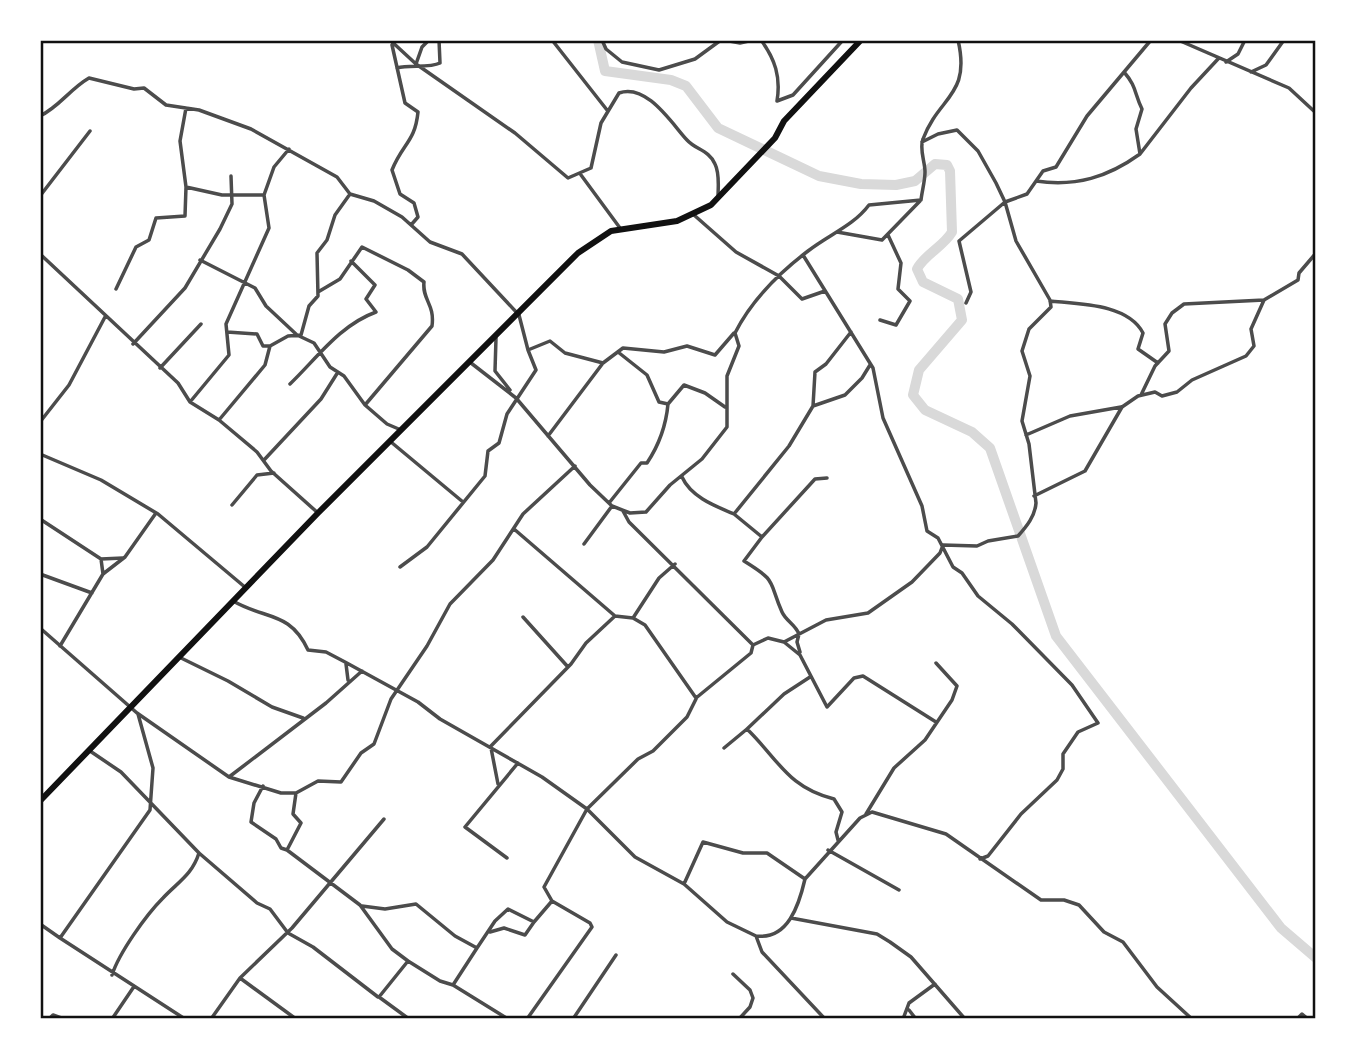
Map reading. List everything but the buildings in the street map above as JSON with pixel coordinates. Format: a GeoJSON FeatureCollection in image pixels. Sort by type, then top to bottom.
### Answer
{"type":"FeatureCollection","features":[{"type":"Feature","properties":{"kind":"highway"},"geometry":{"type":"LineString","coordinates":[[40,801],[318,513],[519,315],[578,253],[603,234],[621,228],[666,223],[694,215],[718,199],[775,138],[784,121],[861,40]]}},
{"type":"Feature","properties":{"kind":"street"},"geometry":{"type":"LineString","coordinates":[[416,64],[422,47],[429,40]]}},
{"type":"Feature","properties":{"kind":"street"},"geometry":{"type":"LineString","coordinates":[[397,68],[416,64],[433,67],[440,63],[439,40]]}},
{"type":"Feature","properties":{"kind":"street"},"geometry":{"type":"LineString","coordinates":[[552,40],[607,110]]}},
{"type":"Feature","properties":{"kind":"street"},"geometry":{"type":"LineString","coordinates":[[602,40],[606,49],[622,62],[659,70],[695,59],[722,40],[740,43],[753,40]]}},
{"type":"Feature","properties":{"kind":"street"},"geometry":{"type":"LineString","coordinates":[[761,40],[772,55],[780,83],[777,101],[793,95],[843,40]]}},
{"type":"Feature","properties":{"kind":"street"},"geometry":{"type":"LineString","coordinates":[[837,232],[882,240],[921,200],[925,172],[922,142],[937,111],[957,92],[961,56],[958,40]]}},
{"type":"Feature","properties":{"kind":"street"},"geometry":{"type":"LineString","coordinates":[[966,303],[971,292],[959,241],[1005,202],[1027,194],[1043,171],[1056,167],[1087,116],[1151,40]]}},
{"type":"Feature","properties":{"kind":"street"},"geometry":{"type":"LineString","coordinates":[[1178,40],[1289,88],[1316,113]]}},
{"type":"Feature","properties":{"kind":"street"},"geometry":{"type":"LineString","coordinates":[[1226,62],[1238,54],[1245,40]]}},
{"type":"Feature","properties":{"kind":"street"},"geometry":{"type":"LineString","coordinates":[[1250,73],[1266,65],[1284,40]]}},
{"type":"Feature","properties":{"kind":"street"},"geometry":{"type":"LineString","coordinates":[[391,42],[416,64],[515,133],[568,178],[581,175],[591,168],[598,132],[607,110],[623,92],[634,92],[657,107],[687,140],[704,150],[712,159],[717,171],[718,199]]}},
{"type":"Feature","properties":{"kind":"street"},"geometry":{"type":"LineString","coordinates":[[391,42],[405,103],[418,112],[416,134],[400,150],[392,170],[400,194],[414,203],[418,216],[411,226]]}},
{"type":"Feature","properties":{"kind":"street"},"geometry":{"type":"LineString","coordinates":[[1036,181],[1072,183],[1097,178],[1121,168],[1140,154],[1191,88],[1218,59]]}},
{"type":"Feature","properties":{"kind":"street"},"geometry":{"type":"LineString","coordinates":[[1124,72],[1136,86],[1136,97],[1142,109],[1136,129],[1140,154]]}},
{"type":"Feature","properties":{"kind":"street"},"geometry":{"type":"LineString","coordinates":[[40,116],[53,110],[72,88],[89,78],[134,89],[144,88],[166,104],[225,118],[289,149],[337,177],[349,194],[374,201],[402,217],[430,242],[462,254],[519,315],[536,370],[507,414],[499,443],[488,451],[485,475],[427,547],[400,567]]}},
{"type":"Feature","properties":{"kind":"street"},"geometry":{"type":"LineString","coordinates":[[116,289],[136,247],[149,240],[156,218],[185,216],[186,187],[180,141],[186,108]]}},
{"type":"Feature","properties":{"kind":"street"},"geometry":{"type":"LineString","coordinates":[[922,142],[938,134],[957,130],[978,151],[1005,202],[1016,241],[1051,307],[1029,329],[1022,351],[1030,376],[1022,421],[1027,435],[1035,512],[1018,536],[988,541],[977,546],[943,545]]}},
{"type":"Feature","properties":{"kind":"street"},"geometry":{"type":"LineString","coordinates":[[40,196],[66,166],[90,131]]}},
{"type":"Feature","properties":{"kind":"street"},"geometry":{"type":"LineString","coordinates":[[190,402],[229,355],[226,324],[269,228],[264,195],[274,167],[289,149]]}},
{"type":"Feature","properties":{"kind":"street"},"geometry":{"type":"LineString","coordinates":[[581,175],[621,228]]}},
{"type":"Feature","properties":{"kind":"street"},"geometry":{"type":"LineString","coordinates":[[133,344],[186,288],[232,204],[231,176]]}},
{"type":"Feature","properties":{"kind":"street"},"geometry":{"type":"LineString","coordinates":[[186,187],[222,195],[264,195]]}},
{"type":"Feature","properties":{"kind":"street"},"geometry":{"type":"LineString","coordinates":[[318,292],[317,253],[327,240],[335,215],[349,194]]}},
{"type":"Feature","properties":{"kind":"street"},"geometry":{"type":"LineString","coordinates":[[548,436],[603,363],[623,348],[664,352],[687,346],[715,355],[735,332],[744,314],[779,276],[803,255],[857,221],[869,205],[921,200]]}},
{"type":"Feature","properties":{"kind":"street"},"geometry":{"type":"LineString","coordinates":[[694,215],[736,252],[779,276],[802,299],[825,291]]}},
{"type":"Feature","properties":{"kind":"street"},"geometry":{"type":"LineString","coordinates":[[880,320],[896,325],[910,301],[898,289],[901,263],[888,235]]}},
{"type":"Feature","properties":{"kind":"street"},"geometry":{"type":"LineString","coordinates":[[227,332],[257,334],[263,346],[270,346],[288,336],[301,335],[309,306],[318,292],[340,279],[362,247],[408,270],[424,282],[423,292],[434,310],[432,326],[365,405]]}},
{"type":"Feature","properties":{"kind":"street"},"geometry":{"type":"LineString","coordinates":[[1141,395],[1144,384],[1169,351],[1165,324],[1172,313],[1184,304],[1234,299],[1264,300],[1298,280],[1299,273],[1316,253]]}},
{"type":"Feature","properties":{"kind":"street"},"geometry":{"type":"LineString","coordinates":[[40,254],[133,344],[178,383],[190,402],[219,420],[318,513]]}},
{"type":"Feature","properties":{"kind":"street"},"geometry":{"type":"LineString","coordinates":[[803,255],[870,365],[883,418],[922,506],[927,531],[943,545],[953,567],[962,573],[978,596],[1066,678],[1098,723],[1078,732],[1063,754],[1063,769],[1057,780],[1021,814],[988,856],[979,860]]}},
{"type":"Feature","properties":{"kind":"street"},"geometry":{"type":"LineString","coordinates":[[200,260],[255,288],[266,306],[297,335],[314,343],[365,405],[387,424],[402,431]]}},
{"type":"Feature","properties":{"kind":"street"},"geometry":{"type":"LineString","coordinates":[[289,384],[328,342],[359,318],[376,312],[366,299],[376,285],[351,261]]}},
{"type":"Feature","properties":{"kind":"street"},"geometry":{"type":"LineString","coordinates":[[1027,435],[1070,416],[1122,407],[1141,395],[1155,392],[1162,396],[1177,392],[1192,380],[1246,356],[1254,346],[1251,329],[1264,300]]}},
{"type":"Feature","properties":{"kind":"street"},"geometry":{"type":"LineString","coordinates":[[1050,301],[1120,312],[1136,320],[1143,333],[1138,349],[1158,363]]}},
{"type":"Feature","properties":{"kind":"street"},"geometry":{"type":"LineString","coordinates":[[40,422],[69,385],[105,317]]}},
{"type":"Feature","properties":{"kind":"street"},"geometry":{"type":"LineString","coordinates":[[160,368],[201,324]]}},
{"type":"Feature","properties":{"kind":"street"},"geometry":{"type":"LineString","coordinates":[[496,338],[495,371],[548,436],[610,504],[623,511],[646,512],[670,485],[708,452],[727,427],[727,376],[739,346],[735,332]]}},
{"type":"Feature","properties":{"kind":"street"},"geometry":{"type":"LineString","coordinates":[[734,514],[789,446],[813,406],[815,372],[826,365],[851,332]]}},
{"type":"Feature","properties":{"kind":"street"},"geometry":{"type":"LineString","coordinates":[[528,350],[550,341],[565,353],[603,363]]}},
{"type":"Feature","properties":{"kind":"street"},"geometry":{"type":"LineString","coordinates":[[219,420],[235,397],[250,386],[265,365],[270,346]]}},
{"type":"Feature","properties":{"kind":"street"},"geometry":{"type":"LineString","coordinates":[[618,352],[647,375],[659,402],[668,404]]}},
{"type":"Feature","properties":{"kind":"street"},"geometry":{"type":"LineString","coordinates":[[471,363],[516,398]]}},
{"type":"Feature","properties":{"kind":"street"},"geometry":{"type":"LineString","coordinates":[[813,406],[845,395],[862,378],[870,365]]}},
{"type":"Feature","properties":{"kind":"street"},"geometry":{"type":"LineString","coordinates":[[264,460],[321,399],[338,372]]}},
{"type":"Feature","properties":{"kind":"street"},"geometry":{"type":"LineString","coordinates":[[584,544],[610,504],[641,463],[647,463],[661,442],[660,431],[667,419],[668,404],[684,386],[705,393],[725,407]]}},
{"type":"Feature","properties":{"kind":"street"},"geometry":{"type":"LineString","coordinates":[[1034,496],[1085,471],[1122,407]]}},
{"type":"Feature","properties":{"kind":"street"},"geometry":{"type":"LineString","coordinates":[[391,442],[463,502]]}},
{"type":"Feature","properties":{"kind":"street"},"geometry":{"type":"LineString","coordinates":[[40,454],[101,480],[156,513],[246,587]]}},
{"type":"Feature","properties":{"kind":"street"},"geometry":{"type":"LineString","coordinates":[[40,628],[137,713],[229,777],[281,793],[296,793],[318,781],[341,782],[361,752],[374,744],[397,691],[427,646],[450,604],[493,560],[523,513],[575,466]]}},
{"type":"Feature","properties":{"kind":"street"},"geometry":{"type":"LineString","coordinates":[[232,505],[257,475],[274,473]]}},
{"type":"Feature","properties":{"kind":"street"},"geometry":{"type":"LineString","coordinates":[[682,477],[686,486],[703,499],[734,514],[762,537]]}},
{"type":"Feature","properties":{"kind":"street"},"geometry":{"type":"LineString","coordinates":[[799,634],[782,612],[777,592],[767,575],[744,561],[750,550],[815,479],[827,478]]}},
{"type":"Feature","properties":{"kind":"street"},"geometry":{"type":"LineString","coordinates":[[623,511],[629,522],[675,564],[753,645]]}},
{"type":"Feature","properties":{"kind":"street"},"geometry":{"type":"LineString","coordinates":[[60,646],[103,574],[125,557],[156,513]]}},
{"type":"Feature","properties":{"kind":"street"},"geometry":{"type":"LineString","coordinates":[[40,519],[101,559],[125,557]]}},
{"type":"Feature","properties":{"kind":"street"},"geometry":{"type":"LineString","coordinates":[[514,529],[615,616],[633,618],[645,625],[664,648],[696,698]]}},
{"type":"Feature","properties":{"kind":"street"},"geometry":{"type":"LineString","coordinates":[[784,642],[826,620],[868,613],[912,582],[940,553],[943,545]]}},
{"type":"Feature","properties":{"kind":"street"},"geometry":{"type":"LineString","coordinates":[[101,559],[103,574]]}},
{"type":"Feature","properties":{"kind":"street"},"geometry":{"type":"LineString","coordinates":[[633,618],[659,578],[675,564]]}},
{"type":"Feature","properties":{"kind":"street"},"geometry":{"type":"LineString","coordinates":[[40,574],[92,593]]}},
{"type":"Feature","properties":{"kind":"street"},"geometry":{"type":"LineString","coordinates":[[233,601],[254,612],[279,617],[300,634],[308,650],[326,652],[362,671],[518,762],[587,809],[635,857],[684,884],[727,922],[756,936],[768,937],[781,930],[791,918],[805,879],[828,850],[866,814],[894,768],[925,740],[952,700],[957,686],[936,663]]}},
{"type":"Feature","properties":{"kind":"street"},"geometry":{"type":"LineString","coordinates":[[491,747],[568,667],[586,643],[615,616]]}},
{"type":"Feature","properties":{"kind":"street"},"geometry":{"type":"LineString","coordinates":[[523,617],[568,667]]}},
{"type":"Feature","properties":{"kind":"street"},"geometry":{"type":"LineString","coordinates":[[799,634],[797,642],[800,655],[827,707],[854,678],[863,677],[936,722]]}},
{"type":"Feature","properties":{"kind":"street"},"geometry":{"type":"LineString","coordinates":[[753,645],[768,638],[784,642],[800,655]]}},
{"type":"Feature","properties":{"kind":"street"},"geometry":{"type":"LineString","coordinates":[[527,1019],[592,927],[570,909],[552,901],[544,887],[587,809],[638,759],[657,747],[687,717],[696,698],[751,653],[753,645]]}},
{"type":"Feature","properties":{"kind":"street"},"geometry":{"type":"LineString","coordinates":[[180,657],[272,707],[304,719]]}},
{"type":"Feature","properties":{"kind":"street"},"geometry":{"type":"LineString","coordinates":[[345,662],[348,682]]}},
{"type":"Feature","properties":{"kind":"street"},"geometry":{"type":"LineString","coordinates":[[229,777],[362,671]]}},
{"type":"Feature","properties":{"kind":"street"},"geometry":{"type":"LineString","coordinates":[[724,748],[784,694],[810,677]]}},
{"type":"Feature","properties":{"kind":"street"},"geometry":{"type":"LineString","coordinates":[[60,938],[151,805],[153,768],[137,713]]}},
{"type":"Feature","properties":{"kind":"street"},"geometry":{"type":"LineString","coordinates":[[747,729],[778,767],[810,793],[834,799],[842,811],[836,832],[838,840]]}},
{"type":"Feature","properties":{"kind":"street"},"geometry":{"type":"LineString","coordinates":[[491,747],[498,784]]}},
{"type":"Feature","properties":{"kind":"street"},"geometry":{"type":"LineString","coordinates":[[89,750],[121,772],[199,853],[257,903],[270,909],[288,933],[313,947],[409,1019]]}},
{"type":"Feature","properties":{"kind":"street"},"geometry":{"type":"LineString","coordinates":[[507,858],[465,827],[518,762]]}},
{"type":"Feature","properties":{"kind":"street"},"geometry":{"type":"LineString","coordinates":[[263,786],[254,803],[251,822],[276,839],[281,848],[360,905],[392,949],[440,981],[453,985],[508,1019]]}},
{"type":"Feature","properties":{"kind":"street"},"geometry":{"type":"LineString","coordinates":[[287,850],[301,823],[293,814],[296,793]]}},
{"type":"Feature","properties":{"kind":"street"},"geometry":{"type":"LineString","coordinates":[[866,814],[872,812],[946,834],[979,860],[1041,900],[1064,900],[1079,905],[1104,933],[1123,942],[1157,987],[1192,1019]]}},
{"type":"Feature","properties":{"kind":"street"},"geometry":{"type":"LineString","coordinates":[[211,1019],[240,978],[288,933],[384,819]]}},
{"type":"Feature","properties":{"kind":"street"},"geometry":{"type":"LineString","coordinates":[[684,884],[703,842],[743,853],[767,853],[805,879]]}},
{"type":"Feature","properties":{"kind":"street"},"geometry":{"type":"LineString","coordinates":[[828,850],[899,890]]}},
{"type":"Feature","properties":{"kind":"street"},"geometry":{"type":"LineString","coordinates":[[112,975],[117,960],[155,907],[189,875],[199,853]]}},
{"type":"Feature","properties":{"kind":"street"},"geometry":{"type":"LineString","coordinates":[[489,932],[504,928],[525,935],[552,901]]}},
{"type":"Feature","properties":{"kind":"street"},"geometry":{"type":"LineString","coordinates":[[360,905],[385,909],[416,904],[455,936],[477,948]]}},
{"type":"Feature","properties":{"kind":"street"},"geometry":{"type":"LineString","coordinates":[[453,985],[477,948],[508,909],[534,922]]}},
{"type":"Feature","properties":{"kind":"street"},"geometry":{"type":"LineString","coordinates":[[791,918],[877,934],[911,957],[965,1019]]}},
{"type":"Feature","properties":{"kind":"street"},"geometry":{"type":"LineString","coordinates":[[40,924],[112,975],[185,1019]]}},
{"type":"Feature","properties":{"kind":"street"},"geometry":{"type":"LineString","coordinates":[[756,936],[762,952],[825,1019]]}},
{"type":"Feature","properties":{"kind":"street"},"geometry":{"type":"LineString","coordinates":[[573,1019],[616,955]]}},
{"type":"Feature","properties":{"kind":"street"},"geometry":{"type":"LineString","coordinates":[[379,997],[408,961]]}},
{"type":"Feature","properties":{"kind":"street"},"geometry":{"type":"LineString","coordinates":[[733,974],[750,990],[753,998],[750,1007],[739,1019]]}},
{"type":"Feature","properties":{"kind":"street"},"geometry":{"type":"LineString","coordinates":[[240,978],[296,1019]]}},
{"type":"Feature","properties":{"kind":"street"},"geometry":{"type":"LineString","coordinates":[[903,1019],[909,1009],[909,1003],[935,984]]}},
{"type":"Feature","properties":{"kind":"street"},"geometry":{"type":"LineString","coordinates":[[112,1019],[133,988]]}},
{"type":"Feature","properties":{"kind":"street"},"geometry":{"type":"LineString","coordinates":[[909,1009],[916,1019]]}},
{"type":"Feature","properties":{"kind":"street"},"geometry":{"type":"LineString","coordinates":[[1297,1019],[1302,1014],[1308,1019]]}},
{"type":"Feature","properties":{"kind":"street"},"geometry":{"type":"LineString","coordinates":[[49,1019],[53,1015],[64,1019]]}},
{"type":"Feature","properties":{"kind":"waterway"},"geometry":{"type":"LineString","coordinates":[[598,40],[605,71],[671,80],[686,86],[718,128],[819,176],[861,184],[896,185],[915,181],[935,164],[947,165],[950,171],[952,232],[917,269],[923,282],[958,299],[962,320],[919,370],[913,395],[925,410],[972,432],[990,448],[1056,636],[1281,928],[1316,958]]}}]}
